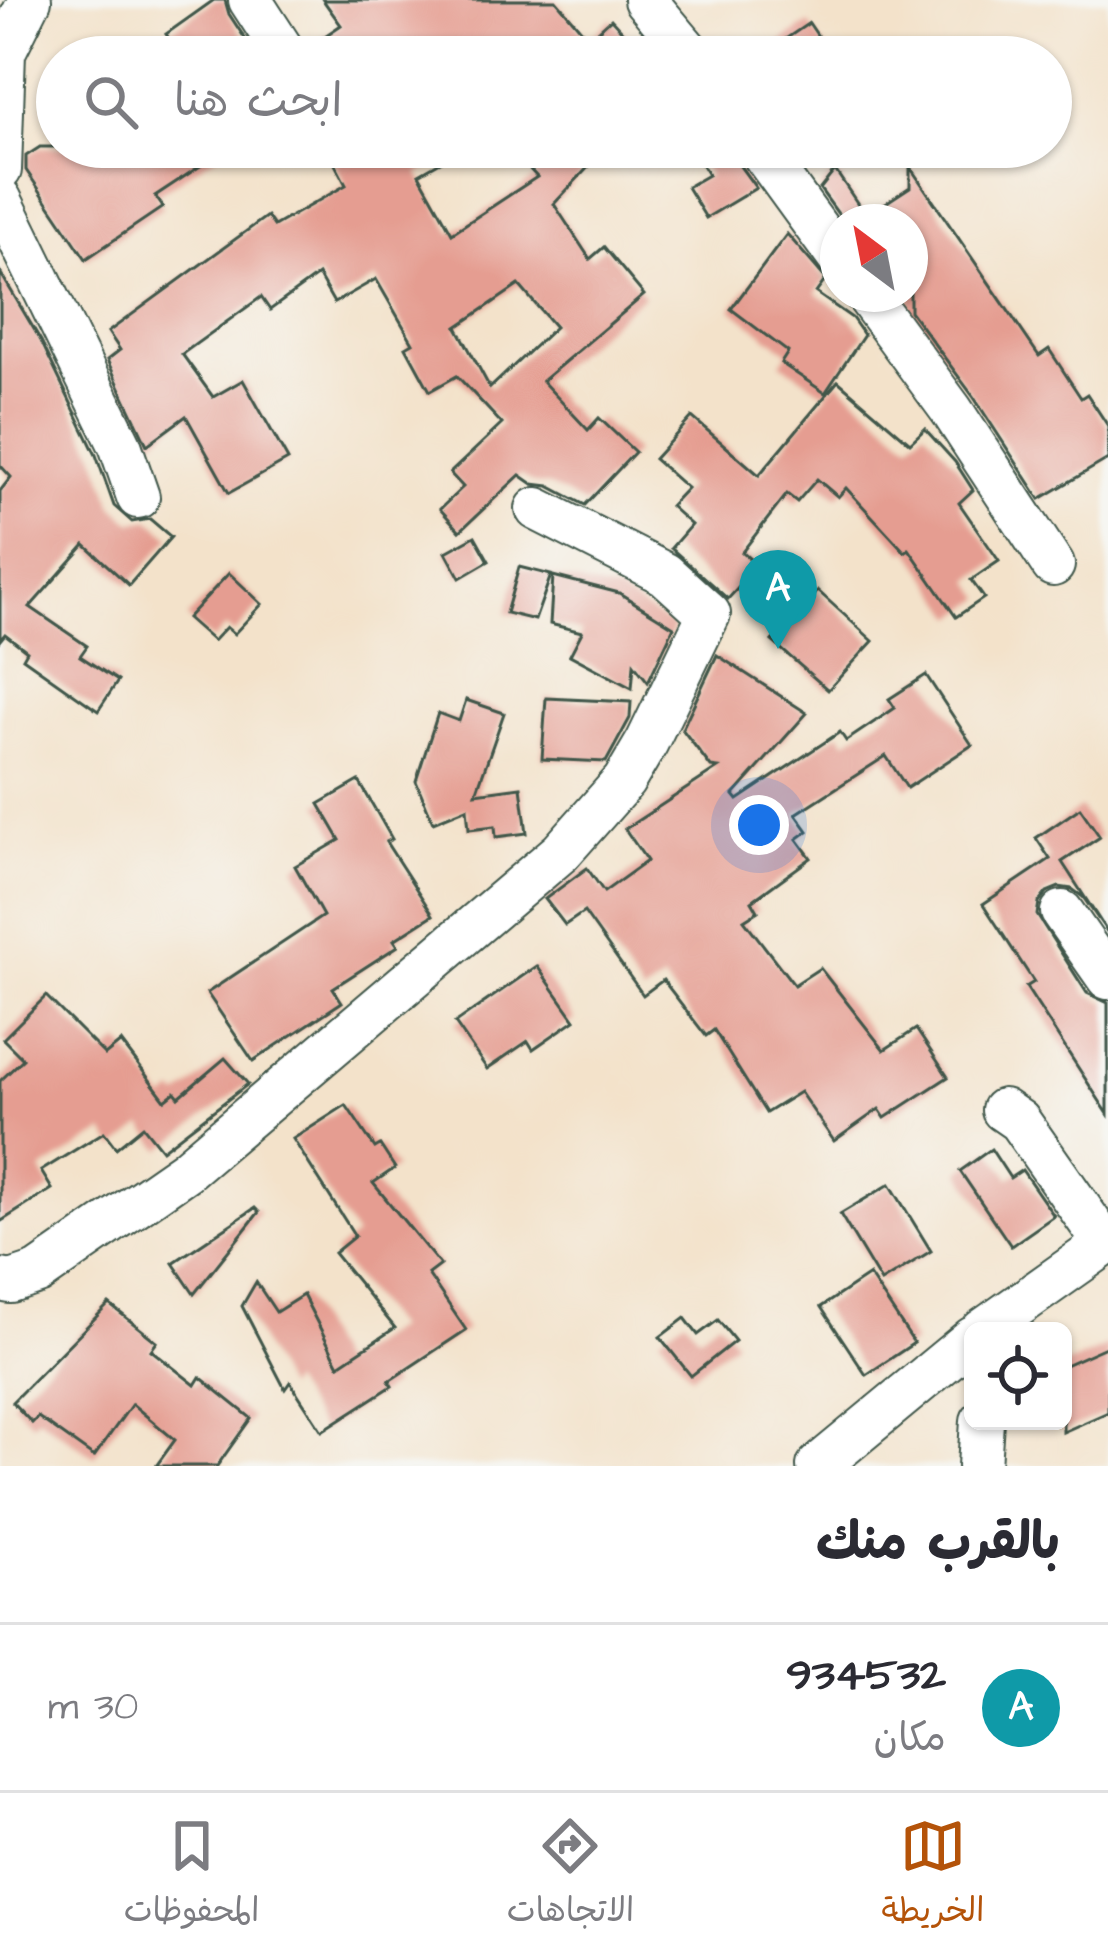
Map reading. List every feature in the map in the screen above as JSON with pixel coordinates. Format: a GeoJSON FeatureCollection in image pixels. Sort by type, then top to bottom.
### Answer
{"type":"FeatureCollection","features":[{"type":"Feature","properties":{"kind":"street"},"geometry":{"type":"LineString","coordinates":[[0,23],[30,0]]}},
{"type":"Feature","properties":{"kind":"street"},"geometry":{"type":"LineString","coordinates":[[0,170],[4,52],[30,0]]}},
{"type":"Feature","properties":{"kind":"street"},"geometry":{"type":"LineString","coordinates":[[250,0],[273,36]]}},
{"type":"Feature","properties":{"kind":"street"},"geometry":{"type":"LineString","coordinates":[[645,0],[675,36]]}},
{"type":"Feature","properties":{"kind":"street"},"geometry":{"type":"LineString","coordinates":[[773,168],[820,231]]}},
{"type":"Feature","properties":{"kind":"street"},"geometry":{"type":"LineString","coordinates":[[0,199],[120,445],[138,497]]}},
{"type":"Feature","properties":{"kind":"street"},"geometry":{"type":"LineString","coordinates":[[879,312],[952,411],[1052,565]]}},
{"type":"Feature","properties":{"kind":"street"},"geometry":{"type":"LineString","coordinates":[[0,1280],[11,1282],[38,1273],[185,1171],[561,852],[624,781],[709,614],[665,574],[537,509]]}},
{"type":"Feature","properties":{"kind":"street"},"geometry":{"type":"LineString","coordinates":[[1062,912],[1108,978]]}},
{"type":"Feature","properties":{"kind":"street"},"geometry":{"type":"LineString","coordinates":[[996,1322],[1106,1243],[1019,1121],[1003,1110]]}},
{"type":"Feature","properties":{"kind":"street"},"geometry":{"type":"LineString","coordinates":[[818,1466],[964,1347]]}},
{"type":"Feature","properties":{"kind":"street"},"geometry":{"type":"LineString","coordinates":[[979,1466],[981,1430]]}},
{"type":"Feature","properties":{"kind":"building"},"geometry":{"type":"Polygon","coordinates":[[[214,0],[225,0],[243,36],[167,36],[214,0]]]}},
{"type":"Feature","properties":{"kind":"building"},"geometry":{"type":"Polygon","coordinates":[[[323,0],[556,0],[586,36],[325,36],[341,25],[323,0]]]}},
{"type":"Feature","properties":{"kind":"building"},"geometry":{"type":"Polygon","coordinates":[[[611,19],[627,36],[592,36],[611,19]]]}},
{"type":"Feature","properties":{"kind":"building"},"geometry":{"type":"Polygon","coordinates":[[[809,23],[818,36],[790,36],[809,23]]]}},
{"type":"Feature","properties":{"kind":"building"},"geometry":{"type":"Polygon","coordinates":[[[36,150],[36,168],[197,168],[155,196],[163,207],[86,259],[26,170],[26,156],[36,150]]]}},
{"type":"Feature","properties":{"kind":"building"},"geometry":{"type":"Polygon","coordinates":[[[337,168],[430,168],[419,174],[452,233],[537,177],[529,168],[587,168],[554,204],[590,259],[604,247],[644,295],[542,381],[588,430],[599,418],[635,452],[585,505],[520,475],[460,531],[440,509],[463,487],[450,473],[502,424],[457,376],[430,391],[406,347],[413,343],[376,279],[334,303],[318,275],[270,310],[261,297],[182,354],[213,397],[243,380],[288,460],[229,493],[186,416],[147,445],[107,360],[120,350],[108,332],[267,216],[274,226],[346,185],[337,168]],[[519,285],[457,327],[490,388],[555,327],[519,285]]]}},
{"type":"Feature","properties":{"kind":"building"},"geometry":{"type":"Polygon","coordinates":[[[704,168],[741,168],[756,188],[706,218],[687,187],[708,175],[704,168]]]}},
{"type":"Feature","properties":{"kind":"building"},"geometry":{"type":"Polygon","coordinates":[[[911,168],[1039,356],[1049,349],[1081,398],[1087,394],[1108,426],[1108,459],[1040,499],[911,312],[928,312],[928,204],[884,204],[910,187],[911,168]]]}},
{"type":"Feature","properties":{"kind":"building"},"geometry":{"type":"Polygon","coordinates":[[[835,170],[858,204],[831,204],[820,189],[835,170]]]}},
{"type":"Feature","properties":{"kind":"building"},"geometry":{"type":"Polygon","coordinates":[[[787,234],[820,272],[816,293],[820,312],[843,312],[864,335],[825,393],[781,363],[788,352],[731,309],[787,234]]]}},
{"type":"Feature","properties":{"kind":"building"},"geometry":{"type":"Polygon","coordinates":[[[0,272],[41,341],[96,455],[114,506],[132,522],[150,519],[171,537],[129,585],[85,545],[30,607],[87,646],[80,656],[118,681],[98,711],[23,658],[27,651],[5,634],[0,640],[0,491],[11,477],[0,465],[0,272]]]}},
{"type":"Feature","properties":{"kind":"building"},"geometry":{"type":"Polygon","coordinates":[[[838,381],[910,443],[925,429],[973,490],[959,503],[999,561],[971,580],[984,598],[956,617],[909,549],[905,552],[846,488],[838,497],[817,479],[797,502],[787,494],[742,552],[758,566],[728,599],[671,548],[691,525],[670,506],[687,488],[654,459],[692,417],[759,475],[838,381]]]}},
{"type":"Feature","properties":{"kind":"building"},"geometry":{"type":"Polygon","coordinates":[[[475,536],[489,561],[460,578],[446,552],[475,536]]]}},
{"type":"Feature","properties":{"kind":"building"},"geometry":{"type":"Polygon","coordinates":[[[519,567],[551,575],[535,620],[506,613],[519,567]]]}},
{"type":"Feature","properties":{"kind":"building"},"geometry":{"type":"Polygon","coordinates":[[[229,573],[262,604],[234,634],[226,627],[213,641],[187,618],[229,573]]]}},
{"type":"Feature","properties":{"kind":"building"},"geometry":{"type":"Polygon","coordinates":[[[553,576],[619,593],[674,627],[648,682],[634,664],[632,688],[570,655],[582,632],[550,624],[553,576]]]}},
{"type":"Feature","properties":{"kind":"building"},"geometry":{"type":"Polygon","coordinates":[[[818,591],[873,641],[828,690],[772,641],[818,591]]]}},
{"type":"Feature","properties":{"kind":"building"},"geometry":{"type":"Polygon","coordinates":[[[717,655],[807,713],[734,795],[738,800],[840,732],[846,741],[895,708],[889,699],[926,675],[972,745],[907,788],[886,756],[796,814],[808,831],[797,839],[811,858],[752,901],[758,911],[744,920],[794,985],[820,968],[884,1050],[916,1029],[948,1077],[885,1118],[879,1109],[834,1141],[800,1092],[766,1113],[714,1030],[706,1036],[663,980],[643,995],[584,912],[565,925],[545,899],[587,868],[604,892],[647,861],[625,829],[718,768],[711,767],[682,729],[717,655]]]}},
{"type":"Feature","properties":{"kind":"building"},"geometry":{"type":"Polygon","coordinates":[[[546,698],[631,702],[630,718],[606,762],[542,759],[546,698]]]}},
{"type":"Feature","properties":{"kind":"building"},"geometry":{"type":"Polygon","coordinates":[[[466,700],[504,713],[476,793],[521,787],[527,833],[496,837],[495,826],[469,829],[467,808],[433,822],[416,781],[438,713],[459,721],[466,700]]]}},
{"type":"Feature","properties":{"kind":"building"},"geometry":{"type":"Polygon","coordinates":[[[359,781],[392,839],[386,842],[433,915],[394,940],[398,946],[333,988],[342,1002],[253,1061],[207,993],[323,916],[295,866],[340,840],[319,804],[359,781]]]}},
{"type":"Feature","properties":{"kind":"building"},"geometry":{"type":"Polygon","coordinates":[[[1080,808],[1100,837],[1062,862],[1108,933],[1072,889],[1047,892],[1037,915],[1087,993],[1108,1003],[1108,1114],[1026,987],[1034,982],[983,904],[1050,859],[1036,838],[1080,808]]]}},
{"type":"Feature","properties":{"kind":"building"},"geometry":{"type":"Polygon","coordinates":[[[537,966],[575,1020],[533,1049],[528,1041],[487,1069],[455,1023],[537,966]]]}},
{"type":"Feature","properties":{"kind":"building"},"geometry":{"type":"Polygon","coordinates":[[[46,996],[105,1055],[121,1042],[165,1100],[175,1092],[179,1097],[225,1058],[248,1084],[162,1150],[143,1126],[116,1148],[104,1132],[41,1171],[52,1189],[0,1222],[0,1081],[23,1059],[3,1039],[46,996]]]}},
{"type":"Feature","properties":{"kind":"building"},"geometry":{"type":"Polygon","coordinates":[[[346,1105],[395,1168],[373,1183],[440,1265],[428,1274],[466,1330],[322,1431],[290,1382],[285,1389],[242,1306],[256,1282],[276,1312],[303,1295],[339,1365],[395,1328],[334,1253],[355,1236],[293,1139],[346,1105]]]}},
{"type":"Feature","properties":{"kind":"building"},"geometry":{"type":"Polygon","coordinates":[[[991,1149],[1010,1178],[1022,1170],[1054,1216],[1011,1246],[960,1171],[991,1149]]]}},
{"type":"Feature","properties":{"kind":"building"},"geometry":{"type":"Polygon","coordinates":[[[890,1184],[931,1251],[881,1282],[840,1214],[890,1184]]]}},
{"type":"Feature","properties":{"kind":"building"},"geometry":{"type":"Polygon","coordinates":[[[255,1208],[259,1212],[194,1294],[173,1263],[255,1208]]]}},
{"type":"Feature","properties":{"kind":"building"},"geometry":{"type":"Polygon","coordinates":[[[869,1275],[914,1343],[866,1375],[821,1307],[869,1275]]]}},
{"type":"Feature","properties":{"kind":"building"},"geometry":{"type":"Polygon","coordinates":[[[109,1304],[157,1342],[151,1350],[195,1385],[200,1377],[251,1418],[217,1466],[156,1466],[175,1440],[132,1404],[94,1457],[38,1417],[32,1423],[12,1402],[109,1304]]]}},
{"type":"Feature","properties":{"kind":"building"},"geometry":{"type":"Polygon","coordinates":[[[685,1318],[698,1335],[718,1320],[735,1341],[691,1376],[660,1337],[685,1318]]]}},
{"type":"Feature","properties":{"kind":"building"},"geometry":{"type":"Polygon","coordinates":[[[1108,1346],[1108,1412],[1072,1428],[1072,1362],[1108,1346]]]}},
{"type":"Feature","properties":{"kind":"place","name":"934532"},"geometry":{"type":"Point","coordinates":[778,649]}}]}
